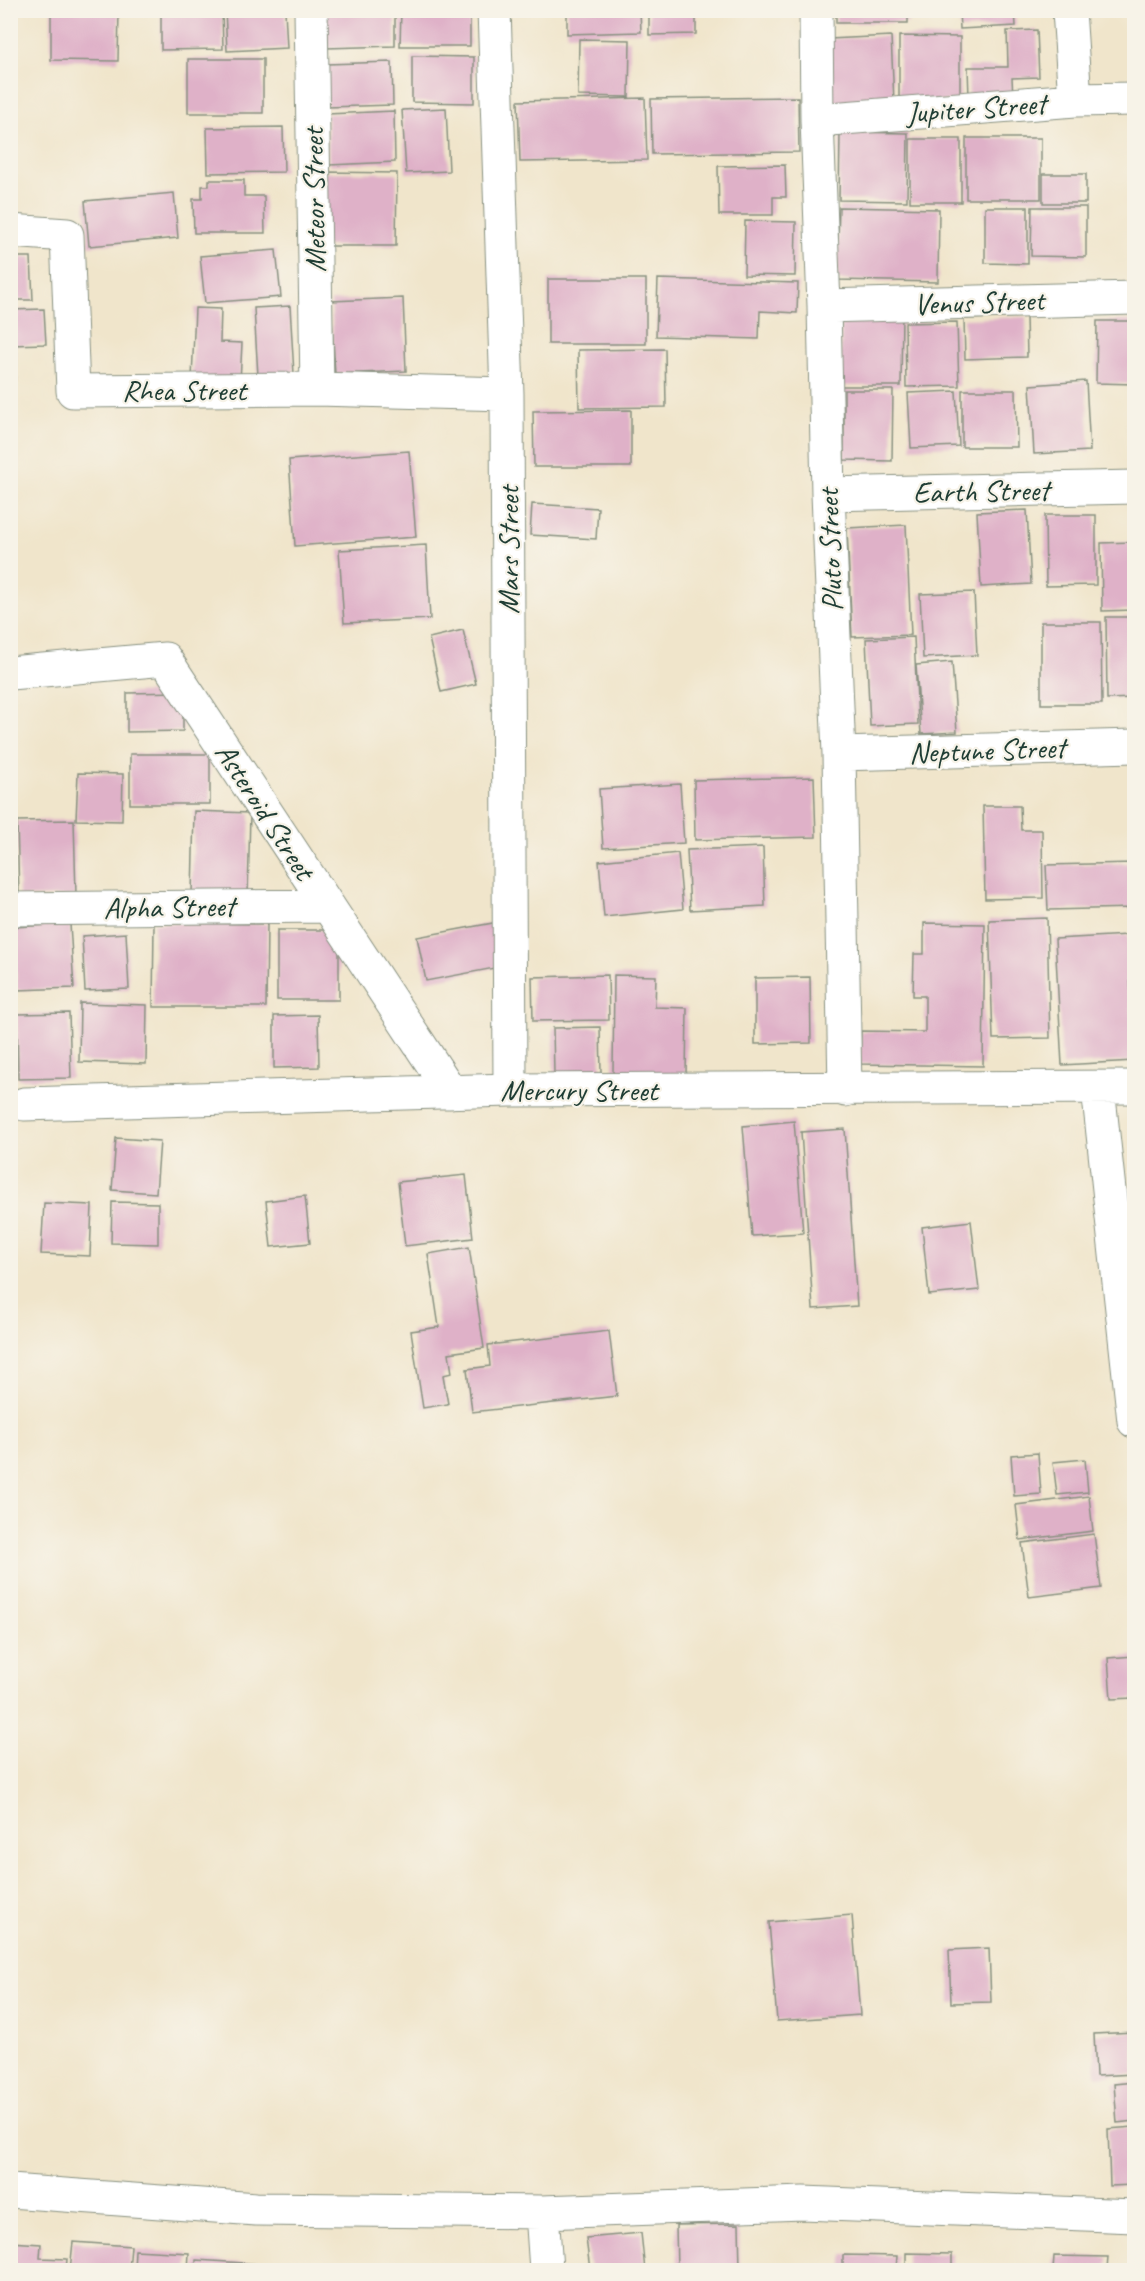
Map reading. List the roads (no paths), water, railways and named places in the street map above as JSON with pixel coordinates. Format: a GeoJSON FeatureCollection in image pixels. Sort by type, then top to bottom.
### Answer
{"type":"FeatureCollection","features":[{"type":"Feature","properties":{"kind":"street","name":"Meteor Street"},"geometry":{"type":"LineString","coordinates":[[311,10],[317,389]]}},
{"type":"Feature","properties":{"kind":"street","name":"Mars Street"},"geometry":{"type":"LineString","coordinates":[[494,10],[507,394],[510,1090]]}},
{"type":"Feature","properties":{"kind":"street","name":"Pluto Street"},"geometry":{"type":"LineString","coordinates":[[816,10],[828,494],[839,754],[845,1090]]}},
{"type":"Feature","properties":{"kind":"street"},"geometry":{"type":"LineString","coordinates":[[1069,10],[1075,100]]}},
{"type":"Feature","properties":{"kind":"street","name":"Jupiter Street"},"geometry":{"type":"LineString","coordinates":[[817,120],[1075,100],[1134,99]]}},
{"type":"Feature","properties":{"kind":"street","name":"Rhea Street"},"geometry":{"type":"LineString","coordinates":[[10,231],[67,235],[73,391],[317,389],[507,394]]}},
{"type":"Feature","properties":{"kind":"street","name":"Venus Street"},"geometry":{"type":"LineString","coordinates":[[824,306],[1134,297]]}},
{"type":"Feature","properties":{"kind":"street","name":"Earth Street"},"geometry":{"type":"LineString","coordinates":[[828,494],[1134,488]]}},
{"type":"Feature","properties":{"kind":"street","name":"Asteroid Street"},"geometry":{"type":"LineString","coordinates":[[10,672],[165,659],[451,1092]]}},
{"type":"Feature","properties":{"kind":"street","name":"Neptune Street"},"geometry":{"type":"LineString","coordinates":[[839,754],[1134,746]]}},
{"type":"Feature","properties":{"kind":"street","name":"Alpha Street"},"geometry":{"type":"LineString","coordinates":[[10,909],[328,906]]}},
{"type":"Feature","properties":{"kind":"street","name":"Mercury Street"},"geometry":{"type":"LineString","coordinates":[[24,1104],[510,1090],[1134,1087]]}},
{"type":"Feature","properties":{"kind":"street"},"geometry":{"type":"LineString","coordinates":[[1098,1088],[1134,1421]]}},
{"type":"Feature","properties":{"kind":"street"},"geometry":{"type":"LineString","coordinates":[[10,2191],[256,2209],[542,2212],[803,2203],[1134,2216]]}},
{"type":"Feature","properties":{"kind":"street"},"geometry":{"type":"LineString","coordinates":[[542,2212],[546,2271]]}}]}
